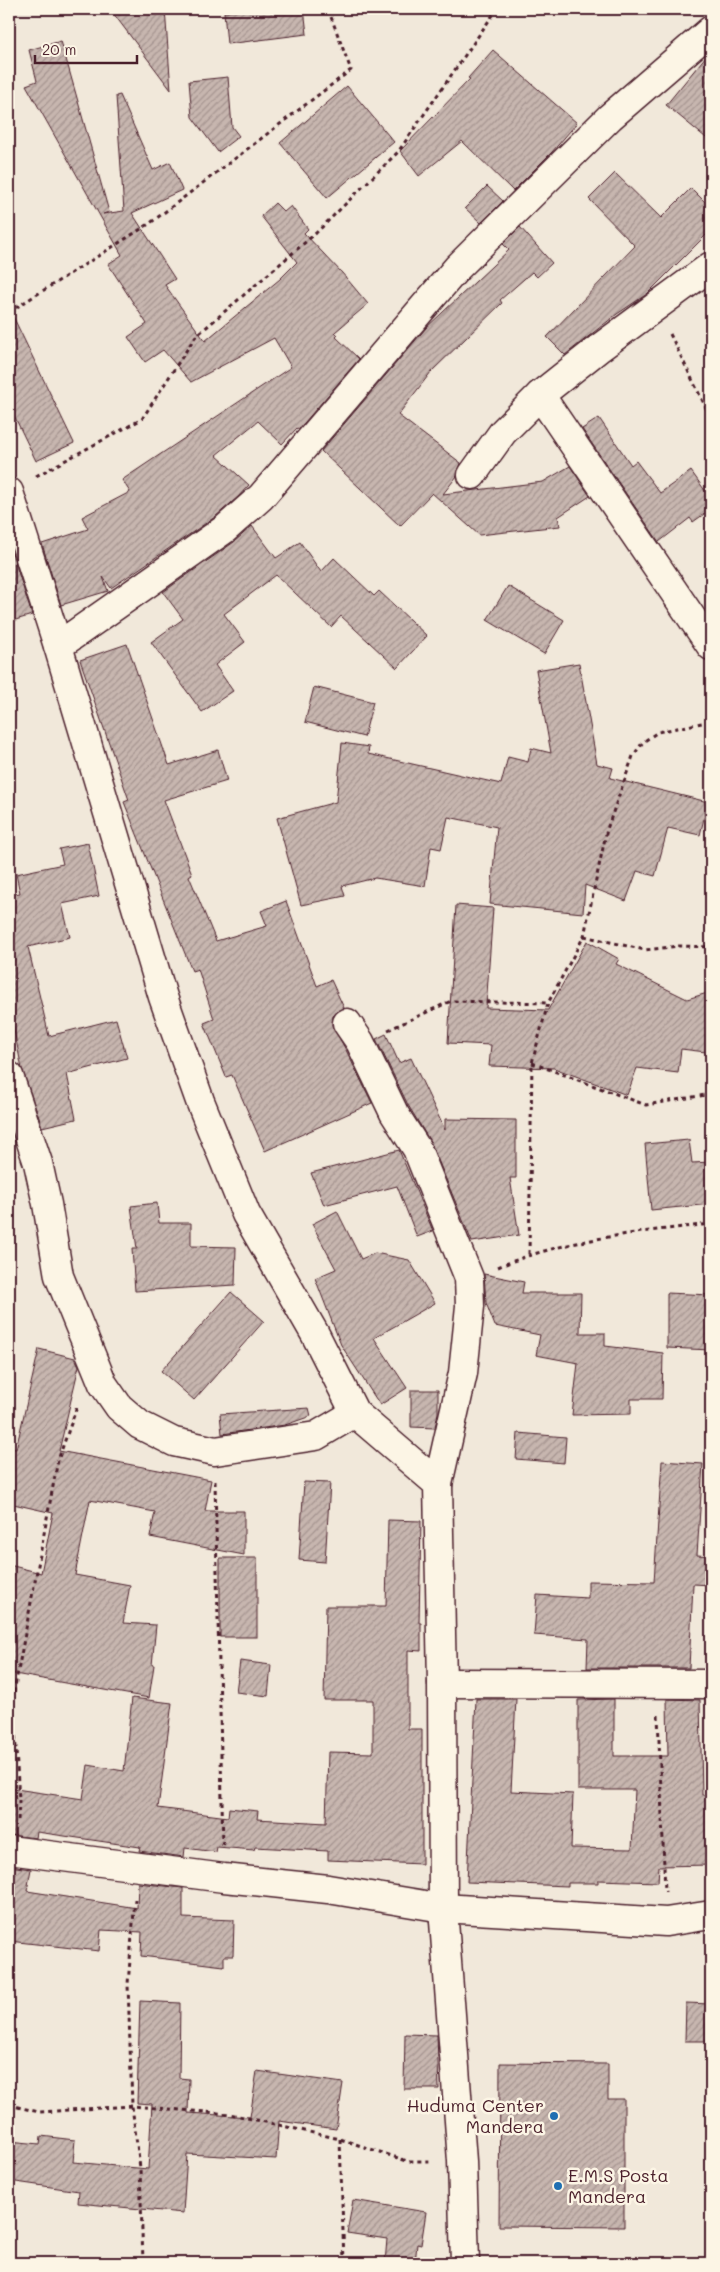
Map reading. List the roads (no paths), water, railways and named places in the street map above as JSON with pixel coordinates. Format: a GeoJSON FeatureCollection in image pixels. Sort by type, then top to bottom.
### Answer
{"type":"FeatureCollection","features":[{"type":"Feature","properties":{"kind":"street"},"geometry":{"type":"LineString","coordinates":[[58,646],[225,529],[261,497],[458,268],[610,118],[711,30]]}},
{"type":"Feature","properties":{"kind":"street"},"geometry":{"type":"LineString","coordinates":[[472,475],[503,432],[540,395],[598,349],[711,266]]}},
{"type":"Feature","properties":{"kind":"street"},"geometry":{"type":"LineString","coordinates":[[540,395],[711,646]]}},
{"type":"Feature","properties":{"kind":"street"},"geometry":{"type":"LineString","coordinates":[[9,492],[58,646],[163,997],[200,1100],[246,1214],[315,1334],[355,1413],[438,1484]]}},
{"type":"Feature","properties":{"kind":"street"},"geometry":{"type":"LineString","coordinates":[[353,1033],[394,1114],[417,1149],[469,1278],[470,1306],[463,1372],[438,1484],[442,1683],[443,1908],[462,2161],[465,2263]]}},
{"type":"Feature","properties":{"kind":"street"},"geometry":{"type":"LineString","coordinates":[[9,1076],[38,1163],[47,1204],[58,1276],[103,1384],[119,1407],[140,1425],[174,1442],[215,1451],[316,1436],[355,1413]]}},
{"type":"Feature","properties":{"kind":"street"},"geometry":{"type":"LineString","coordinates":[[442,1683],[711,1684]]}},
{"type":"Feature","properties":{"kind":"street"},"geometry":{"type":"LineString","coordinates":[[12,1850],[224,1878],[328,1888],[443,1908],[666,1922],[711,1915]]}},
{"type":"Feature","properties":{"kind":"place","name":"Huduma Center Mandera"},"geometry":{"type":"Point","coordinates":[554,2116]}},
{"type":"Feature","properties":{"kind":"place","name":"E.M.S Posta Mandera"},"geometry":{"type":"Point","coordinates":[558,2186]}}]}
